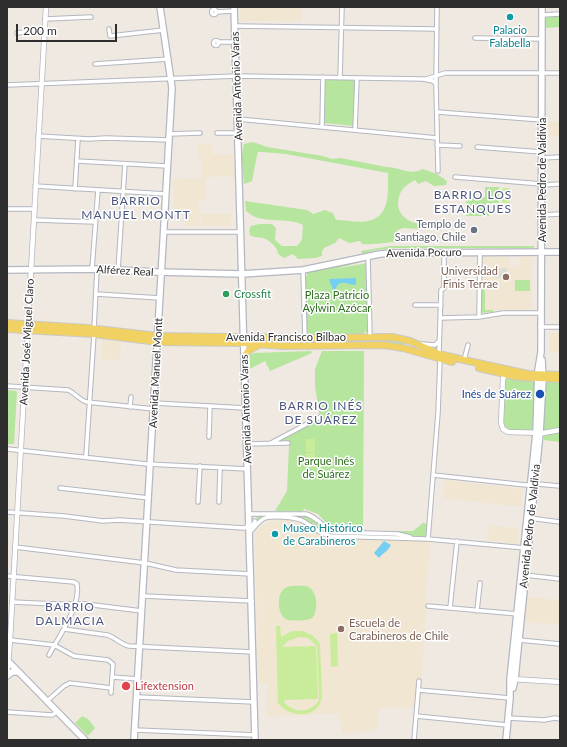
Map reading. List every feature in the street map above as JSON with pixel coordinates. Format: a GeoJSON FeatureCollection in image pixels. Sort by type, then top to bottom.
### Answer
{"type":"FeatureCollection","features":[{"type":"Feature","properties":{"kind":"main road","name":"Avenida Manuel Montt"},"geometry":{"type":"LineString","coordinates":[[134,740],[172,80],[160,7]]}},
{"type":"Feature","properties":{"kind":"main road","name":"Avenida Pedro de Valdivia"},"geometry":{"type":"LineString","coordinates":[[506,740],[538,433],[541,376],[542,7]]}},
{"type":"Feature","properties":{"kind":"main road","name":"Avenida Antonio Varas"},"geometry":{"type":"LineString","coordinates":[[234,9],[239,133],[255,738]]}},
{"type":"Feature","properties":{"kind":"main road","name":"Avenida Pocuro"},"geometry":{"type":"LineString","coordinates":[[242,274],[303,270],[368,256],[392,253],[560,252]]}},
{"type":"Feature","properties":{"kind":"main road","name":"Alférez Real"},"geometry":{"type":"LineString","coordinates":[[7,270],[94,269],[242,274]]}},
{"type":"Feature","properties":{"kind":"main road","name":"Avenida Francisco Bilbao"},"geometry":{"type":"LineString","coordinates":[[7,323],[27,327],[94,331],[158,339],[244,340],[392,337],[417,343],[440,356],[505,374],[527,378],[560,375]]}},
{"type":"Feature","properties":{"kind":"main road","name":"Avenida Francisco Bilbao"},"geometry":{"type":"LineString","coordinates":[[7,329],[27,327]]}},
{"type":"Feature","properties":{"kind":"main road"},"geometry":{"type":"LineString","coordinates":[[403,348],[406,344],[405,339]]}},
{"type":"Feature","properties":{"kind":"main road","name":"Avenida Francisco Bilbao"},"geometry":{"type":"LineString","coordinates":[[244,340],[262,345],[283,346],[381,344],[560,379]]}},
{"type":"Feature","properties":{"kind":"main road"},"geometry":{"type":"LineString","coordinates":[[411,350],[411,346],[417,343]]}},
{"type":"Feature","properties":{"kind":"main road"},"geometry":{"type":"LineString","coordinates":[[244,357],[249,349],[262,345]]}},
{"type":"Feature","properties":{"kind":"main road","name":"Avenida Pedro de Valdivia"},"geometry":{"type":"LineString","coordinates":[[512,679],[519,640],[519,614]]}},
{"type":"Feature","properties":{"kind":"main road"},"geometry":{"type":"LineString","coordinates":[[8,660],[85,740]]}},
{"type":"Feature","properties":{"kind":"main road"},"geometry":{"type":"LineString","coordinates":[[7,676],[12,672],[18,672]]}},
{"type":"Feature","properties":{"kind":"street","name":"Avenida José Miguel Claro"},"geometry":{"type":"LineString","coordinates":[[7,676],[46,7]]}},
{"type":"Feature","properties":{"kind":"street"},"geometry":{"type":"LineString","coordinates":[[340,78],[342,7]]}},
{"type":"Feature","properties":{"kind":"street"},"geometry":{"type":"LineString","coordinates":[[437,7],[436,84],[438,171]]}},
{"type":"Feature","properties":{"kind":"street"},"geometry":{"type":"LineString","coordinates":[[216,12],[234,9]]}},
{"type":"Feature","properties":{"kind":"street"},"geometry":{"type":"LineString","coordinates":[[542,15],[560,14]]}},
{"type":"Feature","properties":{"kind":"street"},"geometry":{"type":"LineString","coordinates":[[45,19],[91,17]]}},
{"type":"Feature","properties":{"kind":"street"},"geometry":{"type":"LineString","coordinates":[[235,26],[437,29]]}},
{"type":"Feature","properties":{"kind":"street"},"geometry":{"type":"LineString","coordinates":[[17,33],[45,29]]}},
{"type":"Feature","properties":{"kind":"street"},"geometry":{"type":"LineString","coordinates":[[109,29],[110,36],[164,30]]}},
{"type":"Feature","properties":{"kind":"street"},"geometry":{"type":"LineString","coordinates":[[475,38],[542,39]]}},
{"type":"Feature","properties":{"kind":"street"},"geometry":{"type":"LineString","coordinates":[[218,42],[236,42]]}},
{"type":"Feature","properties":{"kind":"street"},"geometry":{"type":"LineString","coordinates":[[95,64],[168,59]]}},
{"type":"Feature","properties":{"kind":"street"},"geometry":{"type":"LineString","coordinates":[[423,79],[445,73],[560,73]]}},
{"type":"Feature","properties":{"kind":"street"},"geometry":{"type":"LineString","coordinates":[[7,85],[172,80],[237,76],[423,79],[433,81],[436,84]]}},
{"type":"Feature","properties":{"kind":"street"},"geometry":{"type":"LineString","coordinates":[[322,127],[323,78]]}},
{"type":"Feature","properties":{"kind":"street"},"geometry":{"type":"LineString","coordinates":[[356,130],[357,78]]}},
{"type":"Feature","properties":{"kind":"street"},"geometry":{"type":"LineString","coordinates":[[437,112],[542,120]]}},
{"type":"Feature","properties":{"kind":"street"},"geometry":{"type":"LineString","coordinates":[[238,119],[437,138]]}},
{"type":"Feature","properties":{"kind":"street"},"geometry":{"type":"LineString","coordinates":[[169,134],[200,133]]}},
{"type":"Feature","properties":{"kind":"street"},"geometry":{"type":"LineString","coordinates":[[216,133],[239,133]]}},
{"type":"Feature","properties":{"kind":"street"},"geometry":{"type":"LineString","coordinates":[[38,136],[91,140],[106,138],[169,140]]}},
{"type":"Feature","properties":{"kind":"street"},"geometry":{"type":"LineString","coordinates":[[75,189],[78,139]]}},
{"type":"Feature","properties":{"kind":"street"},"geometry":{"type":"LineString","coordinates":[[437,144],[460,146]]}},
{"type":"Feature","properties":{"kind":"street"},"geometry":{"type":"LineString","coordinates":[[477,147],[560,157]]}},
{"type":"Feature","properties":{"kind":"street"},"geometry":{"type":"LineString","coordinates":[[76,161],[167,166]]}},
{"type":"Feature","properties":{"kind":"street"},"geometry":{"type":"LineString","coordinates":[[118,270],[125,164]]}},
{"type":"Feature","properties":{"kind":"street"},"geometry":{"type":"LineString","coordinates":[[456,178],[560,184]]}},
{"type":"Feature","properties":{"kind":"street"},"geometry":{"type":"LineString","coordinates":[[35,186],[166,194]]}},
{"type":"Feature","properties":{"kind":"street"},"geometry":{"type":"LineString","coordinates":[[86,456],[96,294],[94,269],[95,222],[98,190]]}},
{"type":"Feature","properties":{"kind":"street"},"geometry":{"type":"LineString","coordinates":[[7,209],[34,210]]}},
{"type":"Feature","properties":{"kind":"street"},"geometry":{"type":"LineString","coordinates":[[542,215],[560,214]]}},
{"type":"Feature","properties":{"kind":"street"},"geometry":{"type":"LineString","coordinates":[[34,220],[95,222]]}},
{"type":"Feature","properties":{"kind":"street"},"geometry":{"type":"LineString","coordinates":[[164,232],[241,232]]}},
{"type":"Feature","properties":{"kind":"street"},"geometry":{"type":"LineString","coordinates":[[428,539],[438,420],[439,341],[442,290],[444,288],[444,253]]}},
{"type":"Feature","properties":{"kind":"street"},"geometry":{"type":"LineString","coordinates":[[479,317],[480,253]]}},
{"type":"Feature","properties":{"kind":"street"},"geometry":{"type":"LineString","coordinates":[[368,256],[370,337]]}},
{"type":"Feature","properties":{"kind":"street"},"geometry":{"type":"LineString","coordinates":[[303,270],[305,338]]}},
{"type":"Feature","properties":{"kind":"street"},"geometry":{"type":"LineString","coordinates":[[96,294],[160,298]]}},
{"type":"Feature","properties":{"kind":"street"},"geometry":{"type":"LineString","coordinates":[[415,304],[441,305]]}},
{"type":"Feature","properties":{"kind":"street"},"geometry":{"type":"LineString","coordinates":[[440,318],[479,317],[503,313],[541,313]]}},
{"type":"Feature","properties":{"kind":"street"},"geometry":{"type":"LineString","coordinates":[[540,327],[560,327]]}},
{"type":"Feature","properties":{"kind":"street"},"geometry":{"type":"LineString","coordinates":[[417,343],[434,346],[439,341]]}},
{"type":"Feature","properties":{"kind":"street"},"geometry":{"type":"LineString","coordinates":[[464,360],[468,345]]}},
{"type":"Feature","properties":{"kind":"street"},"geometry":{"type":"LineString","coordinates":[[520,372],[505,374],[503,379],[502,428],[508,432],[538,433],[560,430]]}},
{"type":"Feature","properties":{"kind":"street"},"geometry":{"type":"LineString","coordinates":[[7,386],[68,390],[81,400],[130,407],[210,406],[246,408]]}},
{"type":"Feature","properties":{"kind":"street"},"geometry":{"type":"LineString","coordinates":[[130,407],[131,397]]}},
{"type":"Feature","properties":{"kind":"street"},"geometry":{"type":"LineString","coordinates":[[209,437],[210,406]]}},
{"type":"Feature","properties":{"kind":"street"},"geometry":{"type":"LineString","coordinates":[[272,443],[320,417]]}},
{"type":"Feature","properties":{"kind":"street"},"geometry":{"type":"LineString","coordinates":[[247,444],[288,443]]}},
{"type":"Feature","properties":{"kind":"street"},"geometry":{"type":"LineString","coordinates":[[7,449],[86,456],[151,464],[248,469]]}},
{"type":"Feature","properties":{"kind":"street"},"geometry":{"type":"LineString","coordinates":[[198,502],[200,466]]}},
{"type":"Feature","properties":{"kind":"street"},"geometry":{"type":"LineString","coordinates":[[218,502],[220,468]]}},
{"type":"Feature","properties":{"kind":"street"},"geometry":{"type":"LineString","coordinates":[[433,475],[532,485],[560,486]]}},
{"type":"Feature","properties":{"kind":"street"},"geometry":{"type":"LineString","coordinates":[[60,488],[149,498]]}},
{"type":"Feature","properties":{"kind":"street"},"geometry":{"type":"LineString","coordinates":[[7,512],[64,516],[103,521],[119,520],[250,529],[257,522],[266,518],[295,518],[303,521],[325,535],[332,536],[428,539],[526,548]]}},
{"type":"Feature","properties":{"kind":"street"},"geometry":{"type":"LineString","coordinates":[[249,514],[306,514],[312,516],[327,529],[335,532],[398,534],[411,538]]}},
{"type":"Feature","properties":{"kind":"street"},"geometry":{"type":"LineString","coordinates":[[257,522],[255,517],[258,514]]}},
{"type":"Feature","properties":{"kind":"street"},"geometry":{"type":"LineString","coordinates":[[529,518],[560,522]]}},
{"type":"Feature","properties":{"kind":"street"},"geometry":{"type":"LineString","coordinates":[[314,529],[314,522],[320,522]]}},
{"type":"Feature","properties":{"kind":"street"},"geometry":{"type":"LineString","coordinates":[[314,529],[319,528],[320,522]]}},
{"type":"Feature","properties":{"kind":"street"},"geometry":{"type":"LineString","coordinates":[[450,608],[457,541]]}},
{"type":"Feature","properties":{"kind":"street"},"geometry":{"type":"LineString","coordinates":[[15,547],[145,562],[176,570],[251,574]]}},
{"type":"Feature","properties":{"kind":"street"},"geometry":{"type":"LineString","coordinates":[[523,575],[560,579]]}},
{"type":"Feature","properties":{"kind":"street"},"geometry":{"type":"LineString","coordinates":[[7,576],[76,582],[78,587],[72,614],[49,655]]}},
{"type":"Feature","properties":{"kind":"street"},"geometry":{"type":"LineString","coordinates":[[477,611],[480,584]]}},
{"type":"Feature","properties":{"kind":"street"},"geometry":{"type":"LineString","coordinates":[[143,596],[252,602]]}},
{"type":"Feature","properties":{"kind":"street"},"geometry":{"type":"LineString","coordinates":[[11,602],[92,604],[142,611]]}},
{"type":"Feature","properties":{"kind":"street"},"geometry":{"type":"LineString","coordinates":[[428,606],[519,614]]}},
{"type":"Feature","properties":{"kind":"street"},"geometry":{"type":"LineString","coordinates":[[64,629],[107,635],[126,645],[253,652]]}},
{"type":"Feature","properties":{"kind":"street"},"geometry":{"type":"LineString","coordinates":[[10,640],[54,645],[74,656],[108,660],[112,662],[111,693]]}},
{"type":"Feature","properties":{"kind":"street"},"geometry":{"type":"LineString","coordinates":[[519,640],[560,644]]}},
{"type":"Feature","properties":{"kind":"street"},"geometry":{"type":"LineString","coordinates":[[112,677],[138,679]]}},
{"type":"Feature","properties":{"kind":"street"},"geometry":{"type":"LineString","coordinates":[[512,679],[560,682]]}},
{"type":"Feature","properties":{"kind":"street"},"geometry":{"type":"LineString","coordinates":[[414,740],[419,681]]}},
{"type":"Feature","properties":{"kind":"street"},"geometry":{"type":"LineString","coordinates":[[47,701],[64,686],[70,683],[111,688]]}},
{"type":"Feature","properties":{"kind":"street"},"geometry":{"type":"LineString","coordinates":[[418,690],[510,698]]}},
{"type":"Feature","properties":{"kind":"street"},"geometry":{"type":"LineString","coordinates":[[137,697],[254,702]]}},
{"type":"Feature","properties":{"kind":"street"},"geometry":{"type":"LineString","coordinates":[[7,712],[52,715],[55,715],[57,712]]}},
{"type":"Feature","properties":{"kind":"street"},"geometry":{"type":"LineString","coordinates":[[416,716],[507,725]]}},
{"type":"Feature","properties":{"kind":"street"},"geometry":{"type":"LineString","coordinates":[[508,718],[544,720],[554,718],[560,719]]}},
{"type":"Feature","properties":{"kind":"street"},"geometry":{"type":"LineString","coordinates":[[135,730],[255,738]]}},
{"type":"Feature","properties":{"kind":"shaded area"},"geometry":{"type":"Polygon","coordinates":[[[240,7],[302,7],[302,21],[240,21],[240,7]]]}},
{"type":"Feature","properties":{"kind":"shaded area"},"geometry":{"type":"Polygon","coordinates":[[[548,122],[560,122],[560,135],[548,136],[548,122]]]}},
{"type":"Feature","properties":{"kind":"shaded area"},"geometry":{"type":"Polygon","coordinates":[[[212,144],[213,155],[233,154],[234,176],[205,177],[205,199],[199,200],[200,226],[185,226],[185,213],[173,213],[173,179],[202,178],[202,158],[198,157],[197,145],[212,144]]]}},
{"type":"Feature","properties":{"kind":"shaded area"},"geometry":{"type":"Polygon","coordinates":[[[201,214],[231,214],[231,226],[201,226],[201,214]]]}},
{"type":"Feature","properties":{"kind":"shaded area","name":"Universidad Finis Terrae"},"geometry":{"type":"Polygon","coordinates":[[[481,257],[509,257],[509,267],[520,267],[520,257],[532,257],[532,310],[502,310],[480,313],[481,257]]]}},
{"type":"Feature","properties":{"kind":"shaded area"},"geometry":{"type":"Polygon","coordinates":[[[495,268],[507,268],[507,278],[495,278],[495,268]]]}},
{"type":"Feature","properties":{"kind":"shaded area"},"geometry":{"type":"Polygon","coordinates":[[[550,333],[560,333],[560,352],[549,352],[550,333]]]}},
{"type":"Feature","properties":{"kind":"shaded area"},"geometry":{"type":"Polygon","coordinates":[[[103,340],[121,342],[120,361],[101,359],[103,340]]]}},
{"type":"Feature","properties":{"kind":"shaded area"},"geometry":{"type":"Polygon","coordinates":[[[445,480],[523,489],[521,507],[443,498],[445,480]]]}},
{"type":"Feature","properties":{"kind":"shaded area","name":"Escuela de Carabineros de Chile"},"geometry":{"type":"Polygon","coordinates":[[[287,520],[303,523],[330,538],[430,541],[420,704],[414,707],[378,708],[378,729],[370,729],[369,732],[342,733],[339,713],[267,717],[267,683],[258,683],[255,533],[267,522],[287,520]]]}},
{"type":"Feature","properties":{"kind":"shaded area"},"geometry":{"type":"Polygon","coordinates":[[[489,525],[519,529],[517,544],[488,540],[489,525]]]}},
{"type":"Feature","properties":{"kind":"shaded area"},"geometry":{"type":"Polygon","coordinates":[[[526,597],[560,600],[560,625],[524,622],[526,597]]]}},
{"type":"Feature","properties":{"kind":"green space"},"geometry":{"type":"Polygon","coordinates":[[[560,15],[560,27],[544,28],[544,16],[560,15]]]}},
{"type":"Feature","properties":{"kind":"green space"},"geometry":{"type":"Polygon","coordinates":[[[326,79],[353,80],[355,82],[354,126],[325,123],[324,82],[326,79]]]}},
{"type":"Feature","properties":{"kind":"green space"},"geometry":{"type":"Polygon","coordinates":[[[253,142],[267,147],[323,156],[332,159],[341,158],[413,172],[423,169],[437,174],[447,181],[446,185],[434,186],[426,181],[418,184],[415,180],[405,186],[401,192],[398,207],[406,219],[416,223],[421,224],[441,221],[430,227],[418,229],[403,228],[398,230],[395,235],[397,239],[393,242],[362,244],[360,241],[349,243],[339,238],[335,243],[324,248],[322,256],[298,259],[293,254],[284,258],[278,254],[275,246],[268,240],[250,235],[249,230],[251,226],[259,224],[272,224],[276,228],[275,240],[282,246],[297,246],[302,240],[303,225],[283,220],[263,219],[256,217],[246,211],[245,201],[307,210],[313,214],[325,210],[333,213],[336,220],[365,222],[381,214],[384,209],[388,195],[388,173],[286,154],[258,152],[252,181],[244,184],[242,153],[244,144],[253,142]]]}},
{"type":"Feature","properties":{"kind":"green space"},"geometry":{"type":"Polygon","coordinates":[[[485,187],[499,187],[499,203],[486,203],[486,210],[489,211],[489,216],[466,216],[466,197],[485,197],[485,187]]]}},
{"type":"Feature","properties":{"kind":"green space"},"geometry":{"type":"Polygon","coordinates":[[[502,188],[510,188],[510,203],[502,203],[502,188]]]}},
{"type":"Feature","properties":{"kind":"green space"},"geometry":{"type":"Polygon","coordinates":[[[390,246],[534,246],[534,248],[395,248],[376,250],[362,254],[361,251],[390,246]]]}},
{"type":"Feature","properties":{"kind":"green space","name":"Plaza Patricio Aylwin Azócar"},"geometry":{"type":"Polygon","coordinates":[[[361,260],[361,262],[336,269],[367,263],[368,332],[364,332],[364,334],[309,334],[307,332],[304,276],[307,276],[307,272],[361,260]]]}},
{"type":"Feature","properties":{"kind":"green space"},"geometry":{"type":"Polygon","coordinates":[[[515,280],[530,280],[530,291],[515,291],[515,280]]]}},
{"type":"Feature","properties":{"kind":"green space"},"geometry":{"type":"Polygon","coordinates":[[[480,287],[484,287],[485,290],[485,310],[493,310],[493,312],[480,313],[480,287]]]}},
{"type":"Feature","properties":{"kind":"green space"},"geometry":{"type":"Polygon","coordinates":[[[391,339],[405,343],[403,345],[303,345],[250,342],[250,340],[391,339]]]}},
{"type":"Feature","properties":{"kind":"green space"},"geometry":{"type":"Polygon","coordinates":[[[311,351],[312,353],[270,371],[265,361],[250,369],[250,355],[253,353],[311,351]]]}},
{"type":"Feature","properties":{"kind":"green space","name":"Parque Inés de Suárez"},"geometry":{"type":"Polygon","coordinates":[[[322,351],[364,351],[363,529],[333,528],[328,525],[318,514],[304,509],[303,511],[275,511],[287,491],[289,446],[288,441],[279,440],[320,418],[315,387],[315,369],[322,351]]]}},
{"type":"Feature","properties":{"kind":"green space"},"geometry":{"type":"Polygon","coordinates":[[[505,377],[535,381],[560,380],[560,428],[538,431],[521,431],[507,429],[502,426],[505,377]]]}},
{"type":"Feature","properties":{"kind":"green space"},"geometry":{"type":"Polygon","coordinates":[[[7,390],[17,392],[14,444],[7,444],[7,390]]]}},
{"type":"Feature","properties":{"kind":"green space"},"geometry":{"type":"Polygon","coordinates":[[[560,432],[560,442],[544,440],[544,436],[560,432]]]}},
{"type":"Feature","properties":{"kind":"green space","name":"Parque Inés de Suárez"},"geometry":{"type":"Polygon","coordinates":[[[306,439],[315,439],[315,452],[306,452],[306,439]]]}},
{"type":"Feature","properties":{"kind":"green space","name":"Parque Inés de Suárez"},"geometry":{"type":"Polygon","coordinates":[[[306,453],[315,453],[315,467],[306,467],[306,453]]]}},
{"type":"Feature","properties":{"kind":"green space"},"geometry":{"type":"Polygon","coordinates":[[[258,515],[304,515],[313,519],[328,531],[394,536],[328,534],[299,517],[266,516],[258,520],[256,517],[258,515]]]}},
{"type":"Feature","properties":{"kind":"green space"},"geometry":{"type":"Polygon","coordinates":[[[423,523],[428,524],[427,537],[412,537],[411,534],[387,531],[413,531],[423,523]]]}},
{"type":"Feature","properties":{"kind":"green space"},"geometry":{"type":"Polygon","coordinates":[[[290,586],[306,586],[313,591],[316,601],[316,611],[312,618],[297,621],[284,618],[279,605],[282,591],[290,586]]]}},
{"type":"Feature","properties":{"kind":"green space"},"geometry":{"type":"Polygon","coordinates":[[[276,626],[280,626],[281,637],[292,631],[302,631],[312,635],[319,642],[322,697],[315,710],[303,714],[289,712],[278,703],[276,626]],[[299,637],[288,641],[282,647],[316,646],[318,699],[284,700],[288,706],[297,710],[307,710],[319,700],[317,646],[308,638],[299,637]]]}},
{"type":"Feature","properties":{"kind":"green space"},"geometry":{"type":"Polygon","coordinates":[[[337,633],[338,666],[331,667],[330,634],[337,633]]]}},
{"type":"Feature","properties":{"kind":"green space"},"geometry":{"type":"Polygon","coordinates":[[[82,716],[88,719],[95,728],[88,736],[75,723],[82,716]]]}},
{"type":"Feature","properties":{"kind":"water"},"geometry":{"type":"Polygon","coordinates":[[[356,278],[355,285],[340,283],[335,292],[329,279],[356,278]]]}},
{"type":"Feature","properties":{"kind":"water"},"geometry":{"type":"Polygon","coordinates":[[[384,541],[391,545],[379,558],[374,553],[384,541]]]}},
{"type":"Feature","properties":{"kind":"place","name":"Palacio Falabella"},"geometry":{"type":"Point","coordinates":[510,17]}},
{"type":"Feature","properties":{"kind":"place","name":"Templo de Santiago, Chile"},"geometry":{"type":"Point","coordinates":[474,230]}},
{"type":"Feature","properties":{"kind":"place","name":"Universidad Finis Terrae"},"geometry":{"type":"Point","coordinates":[506,277]}},
{"type":"Feature","properties":{"kind":"place","name":"Crossfit"},"geometry":{"type":"Point","coordinates":[226,294]}},
{"type":"Feature","properties":{"kind":"place","name":"Inés de Suárez"},"geometry":{"type":"Point","coordinates":[540,394]}},
{"type":"Feature","properties":{"kind":"place","name":"Museo Histórico de Carabineros"},"geometry":{"type":"Point","coordinates":[275,534]}},
{"type":"Feature","properties":{"kind":"place","name":"Escuela de Carabineros de Chile"},"geometry":{"type":"Point","coordinates":[341,629]}},
{"type":"Feature","properties":{"kind":"place","name":"Lifextension"},"geometry":{"type":"Point","coordinates":[126,686]}},
{"type":"Feature","properties":{"kind":"district","name":"BARRIO LOS ESTANQUES"},"geometry":{"type":"Point","coordinates":[473,202]}},
{"type":"Feature","properties":{"kind":"district","name":"BARRIO MANUEL MONTT"},"geometry":{"type":"Point","coordinates":[136,208]}},
{"type":"Feature","properties":{"kind":"district","name":"BARRIO INÉS DE SUÁREZ"},"geometry":{"type":"Point","coordinates":[321,413]}},
{"type":"Feature","properties":{"kind":"district","name":"BARRIO DALMACIA"},"geometry":{"type":"Point","coordinates":[70,614]}}]}
